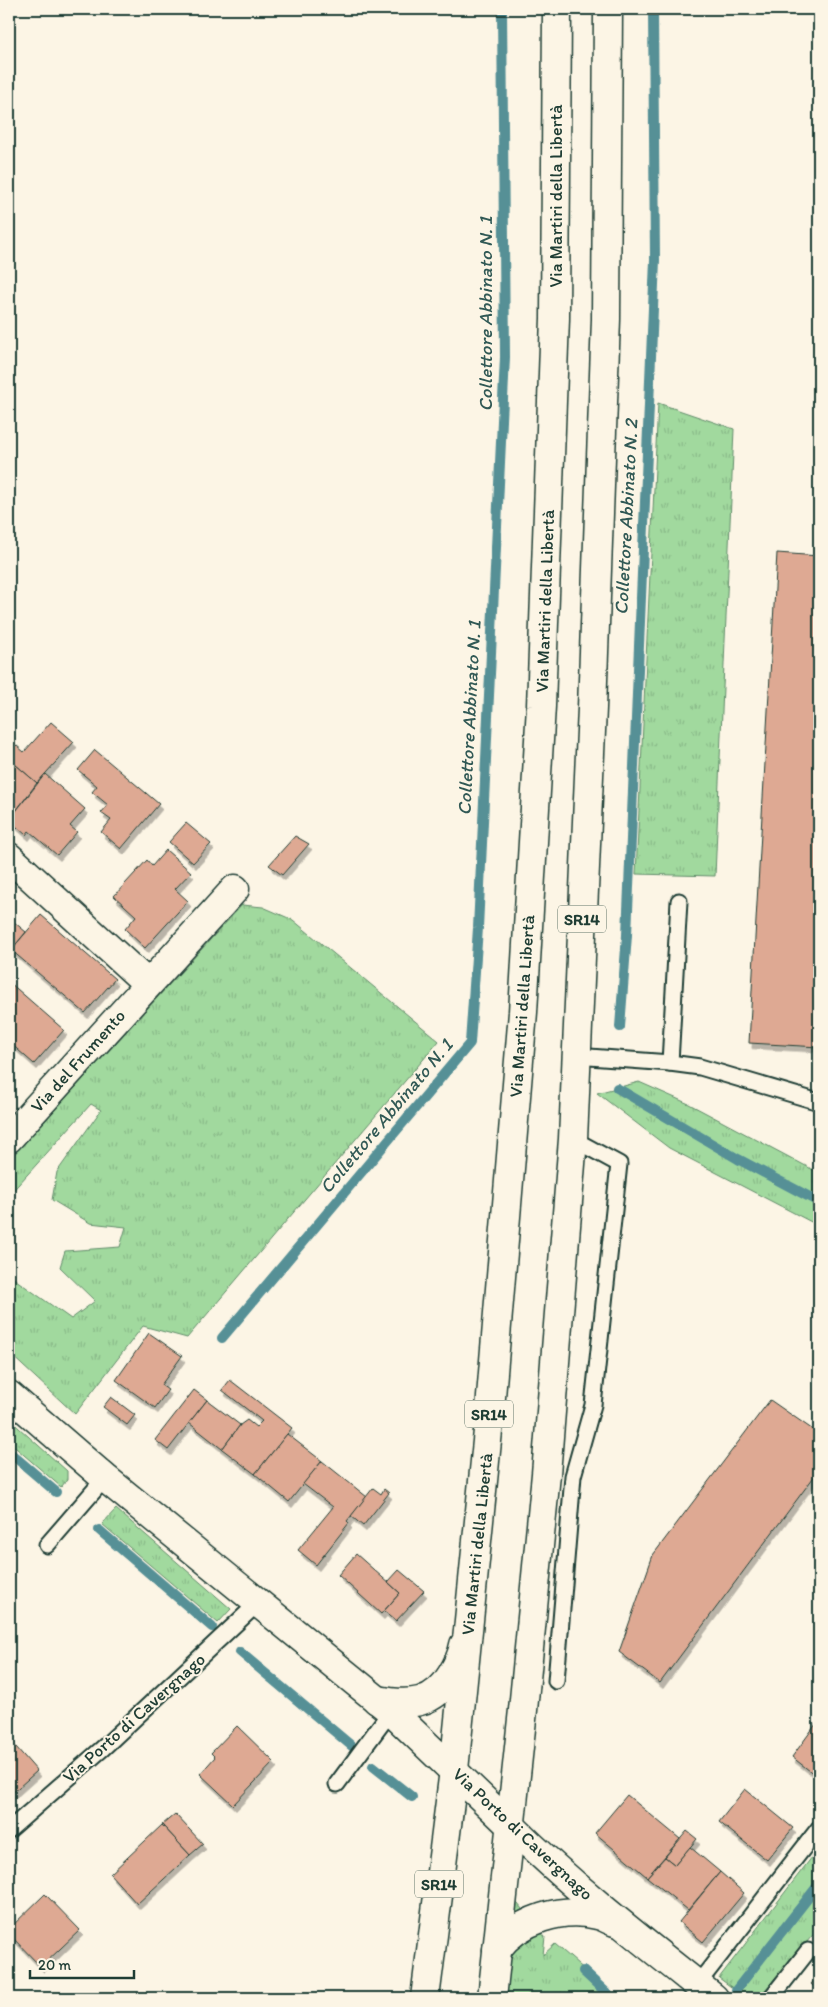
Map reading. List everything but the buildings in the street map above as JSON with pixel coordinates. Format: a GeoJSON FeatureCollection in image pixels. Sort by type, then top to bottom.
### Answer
{"type":"FeatureCollection","features":[{"type":"Feature","properties":{"kind":"main road","name":"Via Martiri della Libertà"},"geometry":{"type":"LineString","coordinates":[[425,1998],[454,1770],[490,1411],[523,1012],[541,706],[555,318],[557,9]]}},
{"type":"Feature","properties":{"kind":"main road","name":"SR14"},"geometry":{"type":"LineString","coordinates":[[492,1998],[512,1827],[546,1474],[573,1139],[606,319],[608,9]]}},
{"type":"Feature","properties":{"kind":"main road"},"geometry":{"type":"LineString","coordinates":[[9,857],[148,984]]}},
{"type":"Feature","properties":{"kind":"main road","name":"Via del Frumento"},"geometry":{"type":"LineString","coordinates":[[9,1138],[235,889]]}},
{"type":"Feature","properties":{"kind":"main road","name":"Via Porto di Cavergnago"},"geometry":{"type":"LineString","coordinates":[[9,1395],[105,1478],[384,1706],[454,1770],[536,1851],[625,1927],[706,1991]]}},
{"type":"Feature","properties":{"kind":"main road"},"geometry":{"type":"LineString","coordinates":[[384,1706],[409,1704],[434,1696],[445,1686],[461,1658],[469,1622]]}},
{"type":"Feature","properties":{"kind":"main road","name":"Via Porto di Cavergnago"},"geometry":{"type":"LineString","coordinates":[[497,1949],[503,1941],[542,1917],[567,1911],[598,1915],[625,1927]]}},
{"type":"Feature","properties":{"kind":"lane"},"geometry":{"type":"LineString","coordinates":[[670,1063],[678,901]]}},
{"type":"Feature","properties":{"kind":"lane"},"geometry":{"type":"LineString","coordinates":[[576,1056],[670,1063],[708,1069],[819,1102]]}},
{"type":"Feature","properties":{"kind":"lane"},"geometry":{"type":"LineString","coordinates":[[556,1681],[574,1476],[594,1405],[618,1164],[573,1139]]}},
{"type":"Feature","properties":{"kind":"lane"},"geometry":{"type":"LineString","coordinates":[[546,1474],[574,1476]]}},
{"type":"Feature","properties":{"kind":"lane"},"geometry":{"type":"LineString","coordinates":[[47,1544],[105,1478]]}},
{"type":"Feature","properties":{"kind":"lane","name":"Via Porto di Cavergnago"},"geometry":{"type":"LineString","coordinates":[[9,1830],[103,1748],[258,1603]]}},
{"type":"Feature","properties":{"kind":"lane"},"geometry":{"type":"LineString","coordinates":[[338,1784],[384,1706]]}},
{"type":"Feature","properties":{"kind":"lane"},"geometry":{"type":"LineString","coordinates":[[706,1991],[819,1828]]}},
{"type":"Feature","properties":{"kind":"lane"},"geometry":{"type":"LineString","coordinates":[[771,1998],[808,1951]]}},
{"type":"Feature","properties":{"kind":"green space"},"geometry":{"type":"Polygon","coordinates":[[[658,403],[734,429],[715,876],[636,874],[658,403]]]}},
{"type":"Feature","properties":{"kind":"green space"},"geometry":{"type":"Polygon","coordinates":[[[242,905],[263,907],[293,920],[439,1041],[187,1338],[143,1326],[75,1414],[9,1353],[9,1275],[71,1319],[95,1301],[60,1267],[65,1251],[120,1247],[126,1227],[90,1223],[52,1200],[57,1172],[101,1110],[91,1104],[9,1195],[9,1160],[242,905]]]}},
{"type":"Feature","properties":{"kind":"green space"},"geometry":{"type":"Polygon","coordinates":[[[639,1082],[689,1104],[819,1173],[819,1226],[669,1148],[597,1093],[639,1082]]]}},
{"type":"Feature","properties":{"kind":"green space"},"geometry":{"type":"Polygon","coordinates":[[[9,1419],[67,1471],[67,1480],[61,1487],[9,1442],[9,1419]]]}},
{"type":"Feature","properties":{"kind":"green space"},"geometry":{"type":"Polygon","coordinates":[[[116,1509],[231,1609],[218,1623],[102,1524],[116,1509]]]}},
{"type":"Feature","properties":{"kind":"green space"},"geometry":{"type":"Polygon","coordinates":[[[819,1848],[819,1928],[758,1998],[746,1998],[719,1978],[819,1848]]]}},
{"type":"Feature","properties":{"kind":"green space"},"geometry":{"type":"Polygon","coordinates":[[[513,1898],[545,1937],[543,1955],[555,1944],[617,1998],[501,1998],[513,1898]]]}},
{"type":"Feature","properties":{"kind":"waterway","name":"Collettore Abbinato N. 1"},"geometry":{"type":"LineString","coordinates":[[222,1338],[470,1043],[478,928],[505,357],[502,9]]}},
{"type":"Feature","properties":{"kind":"waterway","name":"Collettore Abbinato N. 2"},"geometry":{"type":"LineString","coordinates":[[620,1027],[627,935],[655,260],[653,9]]}},
{"type":"Feature","properties":{"kind":"waterway","name":"Collettore Abbinato N. 2"},"geometry":{"type":"LineString","coordinates":[[617,1088],[738,1159],[819,1202]]}},
{"type":"Feature","properties":{"kind":"waterway"},"geometry":{"type":"LineString","coordinates":[[9,1452],[56,1492]]}},
{"type":"Feature","properties":{"kind":"waterway"},"geometry":{"type":"LineString","coordinates":[[99,1530],[212,1627]]}},
{"type":"Feature","properties":{"kind":"waterway"},"geometry":{"type":"LineString","coordinates":[[240,1652],[353,1747]]}},
{"type":"Feature","properties":{"kind":"waterway"},"geometry":{"type":"LineString","coordinates":[[373,1766],[412,1797]]}},
{"type":"Feature","properties":{"kind":"waterway"},"geometry":{"type":"LineString","coordinates":[[736,1990],[819,1884]]}},
{"type":"Feature","properties":{"kind":"waterway"},"geometry":{"type":"LineString","coordinates":[[583,1971],[612,1998]]}}]}
